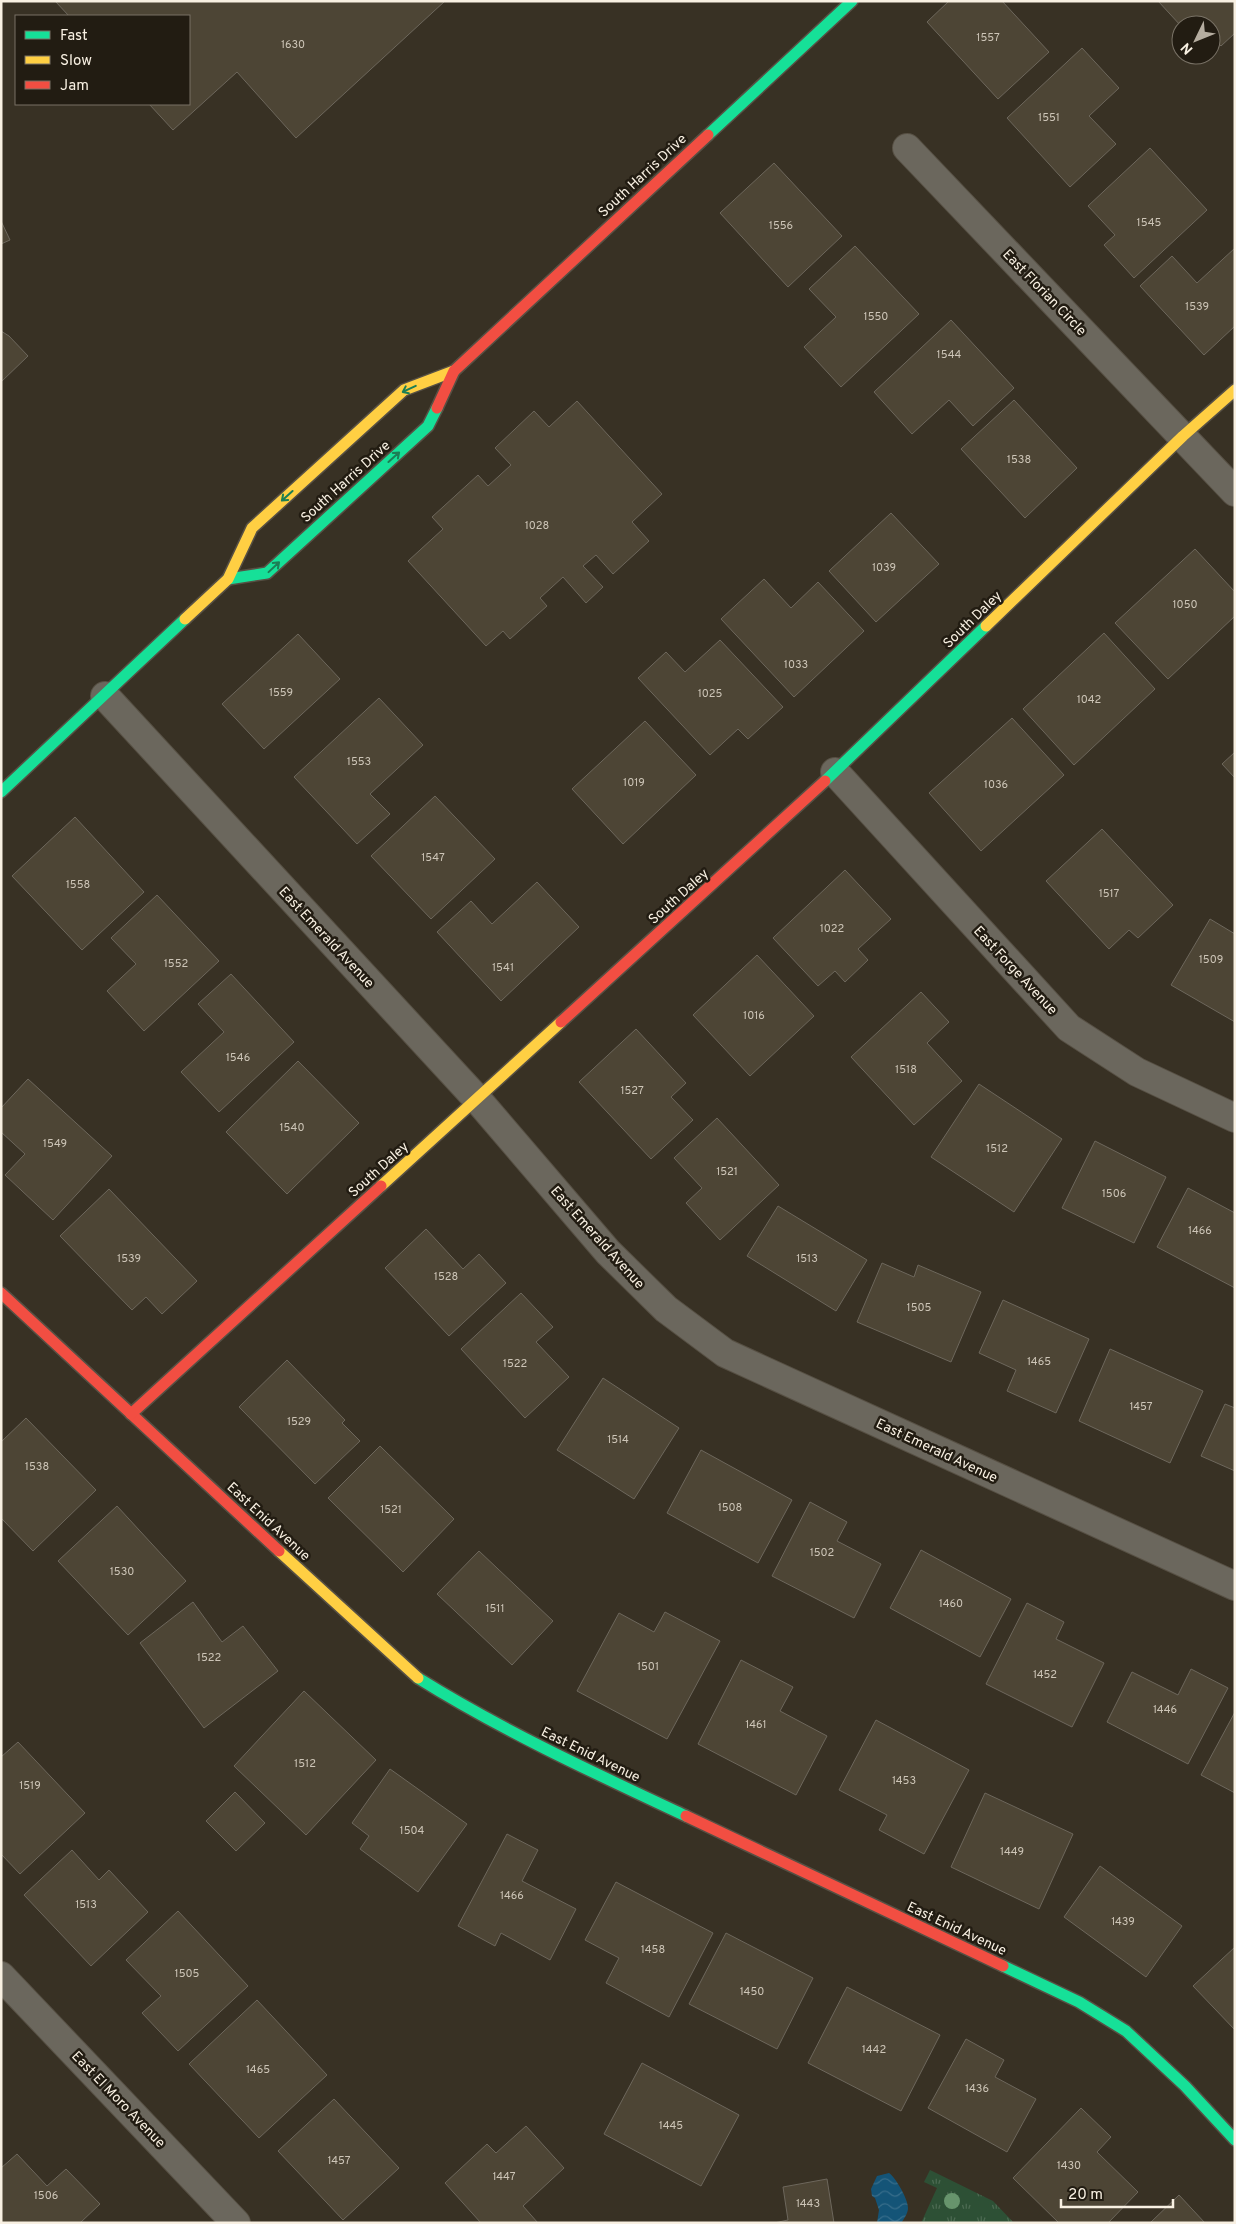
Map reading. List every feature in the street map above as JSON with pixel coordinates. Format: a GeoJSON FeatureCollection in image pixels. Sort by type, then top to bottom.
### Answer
{"type":"FeatureCollection","features":[{"type":"Feature","properties":{"kind":"street","name":"South Harris Drive"},"geometry":{"type":"LineString","coordinates":[[228,579],[267,573],[428,426],[454,371],[852,1]]}},
{"type":"Feature","properties":{"kind":"street","name":"East Florian Circle"},"geometry":{"type":"LineString","coordinates":[[906,148],[1235,492]]}},
{"type":"Feature","properties":{"kind":"street","name":"South Harris Drive"},"geometry":{"type":"LineString","coordinates":[[1,792],[228,579],[252,528],[404,390],[454,371]]}},
{"type":"Feature","properties":{"kind":"street","name":"South Daley"},"geometry":{"type":"LineString","coordinates":[[131,1414],[835,772],[1183,436],[1235,390]]}},
{"type":"Feature","properties":{"kind":"street","name":"East Emerald Avenue"},"geometry":{"type":"LineString","coordinates":[[105,696],[477,1099],[608,1252],[666,1309],[725,1353],[1235,1586]]}},
{"type":"Feature","properties":{"kind":"street","name":"East Forge Avenue"},"geometry":{"type":"LineString","coordinates":[[835,772],[1069,1028],[1137,1072],[1235,1118]]}},
{"type":"Feature","properties":{"kind":"street","name":"East Enid Avenue"},"geometry":{"type":"LineString","coordinates":[[1,1293],[413,1675],[469,1710],[564,1759],[1079,2002],[1126,2031],[1185,2086],[1235,2140]]}},
{"type":"Feature","properties":{"kind":"street","name":"East El Moro Avenue"},"geometry":{"type":"LineString","coordinates":[[1,1976],[236,2223]]}},
{"type":"Feature","properties":{"kind":"green space"},"geometry":{"type":"Polygon","coordinates":[[[930,2170],[993,2201],[1014,2223],[921,2223],[937,2188],[924,2182],[930,2170]]]}},
{"type":"Feature","properties":{"kind":"water"},"geometry":{"type":"Polygon","coordinates":[[[889,2173],[904,2194],[908,2210],[901,2223],[877,2223],[879,2210],[875,2198],[872,2196],[871,2189],[877,2176],[889,2173]]]}},
{"type":"Feature","properties":{"kind":"building"},"geometry":{"type":"Polygon","coordinates":[[[55,1],[445,1],[296,138],[237,72],[173,130],[150,105],[190,105],[190,15],[68,15],[55,1]]]}},
{"type":"Feature","properties":{"kind":"building"},"geometry":{"type":"Polygon","coordinates":[[[949,1],[1002,1],[1049,52],[998,99],[927,22],[949,1]]]}},
{"type":"Feature","properties":{"kind":"building"},"geometry":{"type":"Polygon","coordinates":[[[1158,1],[1235,1],[1235,33],[1221,46],[1221,15],[1171,15],[1158,1]]]}},
{"type":"Feature","properties":{"kind":"building"},"geometry":{"type":"Polygon","coordinates":[[[1082,48],[1119,88],[1089,116],[1116,144],[1070,187],[1007,118],[1082,48]]]}},
{"type":"Feature","properties":{"kind":"building"},"geometry":{"type":"Polygon","coordinates":[[[1150,148],[1207,210],[1134,278],[1104,245],[1115,235],[1088,206],[1150,148]]]}},
{"type":"Feature","properties":{"kind":"building"},"geometry":{"type":"Polygon","coordinates":[[[774,163],[842,236],[788,287],[720,213],[774,163]]]}},
{"type":"Feature","properties":{"kind":"building"},"geometry":{"type":"Polygon","coordinates":[[[1,221],[10,240],[1,244],[1,221]]]}},
{"type":"Feature","properties":{"kind":"building"},"geometry":{"type":"Polygon","coordinates":[[[855,246],[919,314],[841,387],[804,347],[836,317],[809,289],[855,246]]]}},
{"type":"Feature","properties":{"kind":"building"},"geometry":{"type":"Polygon","coordinates":[[[1235,248],[1235,326],[1204,355],[1140,286],[1172,256],[1197,283],[1235,248]]]}},
{"type":"Feature","properties":{"kind":"building"},"geometry":{"type":"Polygon","coordinates":[[[951,320],[1014,388],[973,426],[949,400],[912,434],[874,392],[951,320]]]}},
{"type":"Feature","properties":{"kind":"building"},"geometry":{"type":"Polygon","coordinates":[[[1,331],[9,336],[28,356],[1,382],[1,331]]]}},
{"type":"Feature","properties":{"kind":"building"},"geometry":{"type":"Polygon","coordinates":[[[1014,400],[1077,468],[1025,518],[961,449],[1014,400]]]}},
{"type":"Feature","properties":{"kind":"building"},"geometry":{"type":"Polygon","coordinates":[[[577,401],[662,494],[632,522],[649,541],[613,574],[596,555],[583,566],[603,587],[586,603],[563,577],[540,598],[547,606],[510,639],[503,631],[486,646],[408,561],[443,529],[432,517],[478,475],[488,486],[511,465],[495,448],[534,411],[549,427],[577,401]]]}},
{"type":"Feature","properties":{"kind":"building"},"geometry":{"type":"Polygon","coordinates":[[[891,513],[939,564],[876,622],[829,571],[891,513]]]}},
{"type":"Feature","properties":{"kind":"building"},"geometry":{"type":"Polygon","coordinates":[[[1195,549],[1235,592],[1235,616],[1168,679],[1115,623],[1195,549]]]}},
{"type":"Feature","properties":{"kind":"building"},"geometry":{"type":"Polygon","coordinates":[[[764,579],[791,608],[818,582],[864,631],[794,697],[721,619],[764,579]]]}},
{"type":"Feature","properties":{"kind":"building"},"geometry":{"type":"Polygon","coordinates":[[[1104,633],[1155,689],[1074,765],[1023,709],[1104,633]]]}},
{"type":"Feature","properties":{"kind":"building"},"geometry":{"type":"Polygon","coordinates":[[[298,634],[340,679],[264,749],[222,704],[298,634]]]}},
{"type":"Feature","properties":{"kind":"building"},"geometry":{"type":"Polygon","coordinates":[[[720,640],[783,707],[748,739],[738,729],[710,755],[638,678],[666,652],[685,672],[720,640]]]}},
{"type":"Feature","properties":{"kind":"building"},"geometry":{"type":"Polygon","coordinates":[[[379,698],[423,745],[370,794],[390,814],[357,844],[294,777],[379,698]]]}},
{"type":"Feature","properties":{"kind":"building"},"geometry":{"type":"Polygon","coordinates":[[[1012,718],[1064,775],[981,851],[929,793],[1012,718]]]}},
{"type":"Feature","properties":{"kind":"building"},"geometry":{"type":"Polygon","coordinates":[[[645,721],[696,775],[623,844],[572,789],[645,721]]]}},
{"type":"Feature","properties":{"kind":"building"},"geometry":{"type":"Polygon","coordinates":[[[1235,752],[1235,778],[1222,764],[1235,752]]]}},
{"type":"Feature","properties":{"kind":"building"},"geometry":{"type":"Polygon","coordinates":[[[435,796],[495,859],[431,919],[371,856],[435,796]]]}},
{"type":"Feature","properties":{"kind":"building"},"geometry":{"type":"Polygon","coordinates":[[[75,817],[144,892],[82,950],[12,876],[75,817]]]}},
{"type":"Feature","properties":{"kind":"building"},"geometry":{"type":"Polygon","coordinates":[[[1102,829],[1173,905],[1138,938],[1129,930],[1109,949],[1046,881],[1102,829]]]}},
{"type":"Feature","properties":{"kind":"building"},"geometry":{"type":"Polygon","coordinates":[[[845,870],[891,919],[858,949],[868,960],[845,982],[835,971],[818,986],[773,938],[845,870]]]}},
{"type":"Feature","properties":{"kind":"building"},"geometry":{"type":"Polygon","coordinates":[[[537,882],[579,927],[501,1001],[437,932],[471,901],[492,924],[537,882]]]}},
{"type":"Feature","properties":{"kind":"building"},"geometry":{"type":"Polygon","coordinates":[[[157,895],[219,961],[144,1031],[107,991],[136,964],[111,938],[157,895]]]}},
{"type":"Feature","properties":{"kind":"building"},"geometry":{"type":"Polygon","coordinates":[[[1210,919],[1235,934],[1235,1022],[1171,985],[1210,919]]]}},
{"type":"Feature","properties":{"kind":"building"},"geometry":{"type":"Polygon","coordinates":[[[757,955],[814,1016],[750,1076],[693,1015],[757,955]]]}},
{"type":"Feature","properties":{"kind":"building"},"geometry":{"type":"Polygon","coordinates":[[[231,974],[294,1042],[219,1112],[181,1072],[224,1032],[198,1004],[231,974]]]}},
{"type":"Feature","properties":{"kind":"building"},"geometry":{"type":"Polygon","coordinates":[[[921,992],[949,1022],[927,1043],[962,1081],[914,1125],[851,1057],[921,992]]]}},
{"type":"Feature","properties":{"kind":"building"},"geometry":{"type":"Polygon","coordinates":[[[636,1029],[686,1083],[671,1097],[693,1120],[651,1159],[579,1082],[636,1029]]]}},
{"type":"Feature","properties":{"kind":"building"},"geometry":{"type":"Polygon","coordinates":[[[298,1061],[359,1123],[287,1194],[226,1132],[298,1061]]]}},
{"type":"Feature","properties":{"kind":"building"},"geometry":{"type":"Polygon","coordinates":[[[28,1079],[112,1156],[53,1220],[5,1175],[25,1154],[1,1132],[1,1108],[28,1079]]]}},
{"type":"Feature","properties":{"kind":"building"},"geometry":{"type":"Polygon","coordinates":[[[979,1084],[1062,1139],[1014,1212],[931,1157],[979,1084]]]}},
{"type":"Feature","properties":{"kind":"building"},"geometry":{"type":"Polygon","coordinates":[[[717,1118],[779,1185],[720,1240],[686,1203],[702,1188],[674,1158],[717,1118]]]}},
{"type":"Feature","properties":{"kind":"building"},"geometry":{"type":"Polygon","coordinates":[[[1095,1141],[1166,1177],[1134,1243],[1062,1208],[1095,1141]]]}},
{"type":"Feature","properties":{"kind":"building"},"geometry":{"type":"Polygon","coordinates":[[[1188,1188],[1235,1213],[1235,1288],[1157,1247],[1188,1188]]]}},
{"type":"Feature","properties":{"kind":"building"},"geometry":{"type":"Polygon","coordinates":[[[109,1189],[197,1281],[162,1314],[146,1297],[132,1310],[60,1236],[109,1189]]]}},
{"type":"Feature","properties":{"kind":"building"},"geometry":{"type":"Polygon","coordinates":[[[778,1206],[867,1260],[836,1311],[747,1256],[778,1206]]]}},
{"type":"Feature","properties":{"kind":"building"},"geometry":{"type":"Polygon","coordinates":[[[426,1229],[463,1269],[479,1254],[506,1283],[449,1336],[385,1268],[426,1229]]]}},
{"type":"Feature","properties":{"kind":"building"},"geometry":{"type":"Polygon","coordinates":[[[882,1263],[914,1277],[918,1265],[981,1292],[951,1362],[857,1322],[882,1263]]]}},
{"type":"Feature","properties":{"kind":"building"},"geometry":{"type":"Polygon","coordinates":[[[521,1293],[553,1327],[536,1342],[569,1377],[525,1418],[461,1349],[521,1293]]]}},
{"type":"Feature","properties":{"kind":"building"},"geometry":{"type":"Polygon","coordinates":[[[1003,1300],[1089,1339],[1056,1413],[1007,1391],[1016,1370],[979,1353],[1003,1300]]]}},
{"type":"Feature","properties":{"kind":"building"},"geometry":{"type":"Polygon","coordinates":[[[1110,1349],[1203,1391],[1170,1463],[1079,1421],[1110,1349]]]}},
{"type":"Feature","properties":{"kind":"building"},"geometry":{"type":"Polygon","coordinates":[[[287,1360],[345,1420],[342,1423],[360,1441],[315,1484],[239,1407],[287,1360]]]}},
{"type":"Feature","properties":{"kind":"building"},"geometry":{"type":"Polygon","coordinates":[[[603,1378],[679,1428],[634,1499],[557,1450],[603,1378]]]}},
{"type":"Feature","properties":{"kind":"building"},"geometry":{"type":"Polygon","coordinates":[[[1225,1404],[1235,1408],[1235,1471],[1201,1456],[1225,1404]]]}},
{"type":"Feature","properties":{"kind":"building"},"geometry":{"type":"Polygon","coordinates":[[[26,1418],[96,1490],[33,1551],[1,1518],[1,1442],[26,1418]]]}},
{"type":"Feature","properties":{"kind":"building"},"geometry":{"type":"Polygon","coordinates":[[[380,1446],[454,1519],[403,1572],[328,1498],[380,1446]]]}},
{"type":"Feature","properties":{"kind":"building"},"geometry":{"type":"Polygon","coordinates":[[[701,1450],[792,1500],[758,1563],[667,1513],[701,1450]]]}},
{"type":"Feature","properties":{"kind":"building"},"geometry":{"type":"Polygon","coordinates":[[[810,1502],[847,1522],[837,1541],[881,1564],[854,1618],[772,1576],[810,1502]]]}},
{"type":"Feature","properties":{"kind":"building"},"geometry":{"type":"Polygon","coordinates":[[[117,1506],[186,1581],[128,1635],[58,1561],[117,1506]]]}},
{"type":"Feature","properties":{"kind":"building"},"geometry":{"type":"Polygon","coordinates":[[[921,1550],[1011,1599],[980,1657],[890,1608],[921,1550]]]}},
{"type":"Feature","properties":{"kind":"building"},"geometry":{"type":"Polygon","coordinates":[[[479,1551],[553,1621],[512,1665],[437,1594],[479,1551]]]}},
{"type":"Feature","properties":{"kind":"building"},"geometry":{"type":"Polygon","coordinates":[[[193,1602],[222,1642],[243,1626],[278,1671],[204,1728],[140,1643],[193,1602]]]}},
{"type":"Feature","properties":{"kind":"building"},"geometry":{"type":"Polygon","coordinates":[[[1027,1603],[1064,1622],[1056,1639],[1104,1663],[1072,1727],[986,1684],[1027,1603]]]}},
{"type":"Feature","properties":{"kind":"building"},"geometry":{"type":"Polygon","coordinates":[[[665,1612],[720,1641],[667,1739],[577,1691],[619,1613],[654,1632],[665,1612]]]}},
{"type":"Feature","properties":{"kind":"building"},"geometry":{"type":"Polygon","coordinates":[[[741,1660],[793,1687],[780,1711],[827,1736],[796,1795],[698,1744],[741,1660]]]}},
{"type":"Feature","properties":{"kind":"building"},"geometry":{"type":"Polygon","coordinates":[[[1191,1669],[1228,1688],[1188,1764],[1107,1722],[1132,1672],[1178,1695],[1191,1669]]]}},
{"type":"Feature","properties":{"kind":"building"},"geometry":{"type":"Polygon","coordinates":[[[304,1691],[376,1760],[306,1835],[234,1766],[304,1691]]]}},
{"type":"Feature","properties":{"kind":"building"},"geometry":{"type":"Polygon","coordinates":[[[1235,1712],[1235,1793],[1201,1775],[1235,1712]]]}},
{"type":"Feature","properties":{"kind":"building"},"geometry":{"type":"Polygon","coordinates":[[[876,1720],[969,1770],[924,1854],[879,1830],[887,1815],[839,1790],[876,1720]]]}},
{"type":"Feature","properties":{"kind":"building"},"geometry":{"type":"Polygon","coordinates":[[[18,1742],[85,1813],[20,1874],[1,1854],[1,1757],[18,1742]]]}},
{"type":"Feature","properties":{"kind":"building"},"geometry":{"type":"Polygon","coordinates":[[[390,1769],[467,1824],[418,1892],[360,1849],[369,1836],[352,1823],[390,1769]]]}},
{"type":"Feature","properties":{"kind":"building"},"geometry":{"type":"Polygon","coordinates":[[[235,1792],[265,1823],[236,1851],[206,1821],[235,1792]]]}},
{"type":"Feature","properties":{"kind":"building"},"geometry":{"type":"Polygon","coordinates":[[[985,1793],[1073,1834],[1039,1909],[951,1867],[985,1793]]]}},
{"type":"Feature","properties":{"kind":"building"},"geometry":{"type":"Polygon","coordinates":[[[507,1834],[538,1850],[522,1881],[576,1909],[550,1960],[501,1933],[495,1946],[458,1926],[507,1834]]]}},
{"type":"Feature","properties":{"kind":"building"},"geometry":{"type":"Polygon","coordinates":[[[72,1850],[99,1880],[109,1870],[148,1912],[91,1966],[24,1895],[72,1850]]]}},
{"type":"Feature","properties":{"kind":"building"},"geometry":{"type":"Polygon","coordinates":[[[1100,1866],[1182,1926],[1146,1977],[1064,1917],[1100,1866]]]}},
{"type":"Feature","properties":{"kind":"building"},"geometry":{"type":"Polygon","coordinates":[[[616,1882],[713,1933],[669,2017],[606,1983],[619,1958],[585,1940],[616,1882]]]}},
{"type":"Feature","properties":{"kind":"building"},"geometry":{"type":"Polygon","coordinates":[[[178,1911],[248,1986],[178,2051],[142,2013],[161,1996],[126,1960],[178,1911]]]}},
{"type":"Feature","properties":{"kind":"building"},"geometry":{"type":"Polygon","coordinates":[[[726,1933],[813,1978],[777,2049],[689,2004],[726,1933]]]}},
{"type":"Feature","properties":{"kind":"building"},"geometry":{"type":"Polygon","coordinates":[[[1235,1947],[1235,2030],[1193,1986],[1235,1947]]]}},
{"type":"Feature","properties":{"kind":"building"},"geometry":{"type":"Polygon","coordinates":[[[847,1987],[940,2035],[901,2111],[808,2063],[847,1987]]]}},
{"type":"Feature","properties":{"kind":"building"},"geometry":{"type":"Polygon","coordinates":[[[257,2000],[327,2075],[259,2138],[189,2064],[257,2000]]]}},
{"type":"Feature","properties":{"kind":"building"},"geometry":{"type":"Polygon","coordinates":[[[966,2039],[1004,2060],[995,2077],[1036,2099],[1007,2152],[928,2108],[966,2039]]]}},
{"type":"Feature","properties":{"kind":"building"},"geometry":{"type":"Polygon","coordinates":[[[642,2063],[739,2115],[701,2186],[604,2134],[642,2063]]]}},
{"type":"Feature","properties":{"kind":"building"},"geometry":{"type":"Polygon","coordinates":[[[334,2099],[399,2168],[343,2220],[278,2151],[334,2099]]]}},
{"type":"Feature","properties":{"kind":"building"},"geometry":{"type":"Polygon","coordinates":[[[1081,2108],[1111,2137],[1097,2152],[1138,2192],[1108,2223],[1059,2223],[1013,2178],[1081,2108]]]}},
{"type":"Feature","properties":{"kind":"building"},"geometry":{"type":"Polygon","coordinates":[[[526,2126],[564,2168],[523,2206],[538,2223],[481,2223],[445,2183],[487,2144],[496,2153],[526,2126]]]}},
{"type":"Feature","properties":{"kind":"building"},"geometry":{"type":"Polygon","coordinates":[[[17,2154],[47,2186],[66,2169],[100,2204],[80,2223],[1,2223],[1,2168],[17,2154]]]}},
{"type":"Feature","properties":{"kind":"building"},"geometry":{"type":"Polygon","coordinates":[[[827,2179],[834,2223],[774,2223],[788,2220],[783,2187],[827,2179]]]}},
{"type":"Feature","properties":{"kind":"building"},"geometry":{"type":"Polygon","coordinates":[[[1179,2195],[1205,2223],[1150,2223],[1179,2195]]]}},
{"type":"Feature","properties":{"kind":"traffic: fast"},"geometry":{"type":"LineString","coordinates":[[708,135],[852,1]]}},
{"type":"Feature","properties":{"kind":"traffic: fast"},"geometry":{"type":"LineString","coordinates":[[228,579],[267,573],[428,426],[437,408]]}},
{"type":"Feature","properties":{"kind":"traffic: fast"},"geometry":{"type":"LineString","coordinates":[[1,792],[185,619]]}},
{"type":"Feature","properties":{"kind":"traffic: fast"},"geometry":{"type":"LineString","coordinates":[[825,781],[986,626]]}},
{"type":"Feature","properties":{"kind":"traffic: fast"},"geometry":{"type":"LineString","coordinates":[[418,1678],[516,1734],[686,1816]]}},
{"type":"Feature","properties":{"kind":"traffic: fast"},"geometry":{"type":"LineString","coordinates":[[1003,1966],[1079,2002],[1126,2031],[1185,2086],[1235,2140]]}},
{"type":"Feature","properties":{"kind":"traffic: slow"},"geometry":{"type":"LineString","coordinates":[[185,619],[228,579],[252,528],[404,390],[454,371]]}},
{"type":"Feature","properties":{"kind":"traffic: slow"},"geometry":{"type":"LineString","coordinates":[[986,626],[1183,436],[1235,390]]}},
{"type":"Feature","properties":{"kind":"traffic: slow"},"geometry":{"type":"LineString","coordinates":[[381,1186],[561,1022]]}},
{"type":"Feature","properties":{"kind":"traffic: slow"},"geometry":{"type":"LineString","coordinates":[[279,1551],[418,1678]]}},
{"type":"Feature","properties":{"kind":"traffic: jam"},"geometry":{"type":"LineString","coordinates":[[437,408],[454,371],[708,135]]}},
{"type":"Feature","properties":{"kind":"traffic: jam"},"geometry":{"type":"LineString","coordinates":[[561,1022],[825,781]]}},
{"type":"Feature","properties":{"kind":"traffic: jam"},"geometry":{"type":"LineString","coordinates":[[131,1414],[381,1186]]}},
{"type":"Feature","properties":{"kind":"traffic: jam"},"geometry":{"type":"LineString","coordinates":[[1,1293],[279,1551]]}},
{"type":"Feature","properties":{"kind":"traffic: jam"},"geometry":{"type":"LineString","coordinates":[[686,1816],[1003,1966]]}}]}
